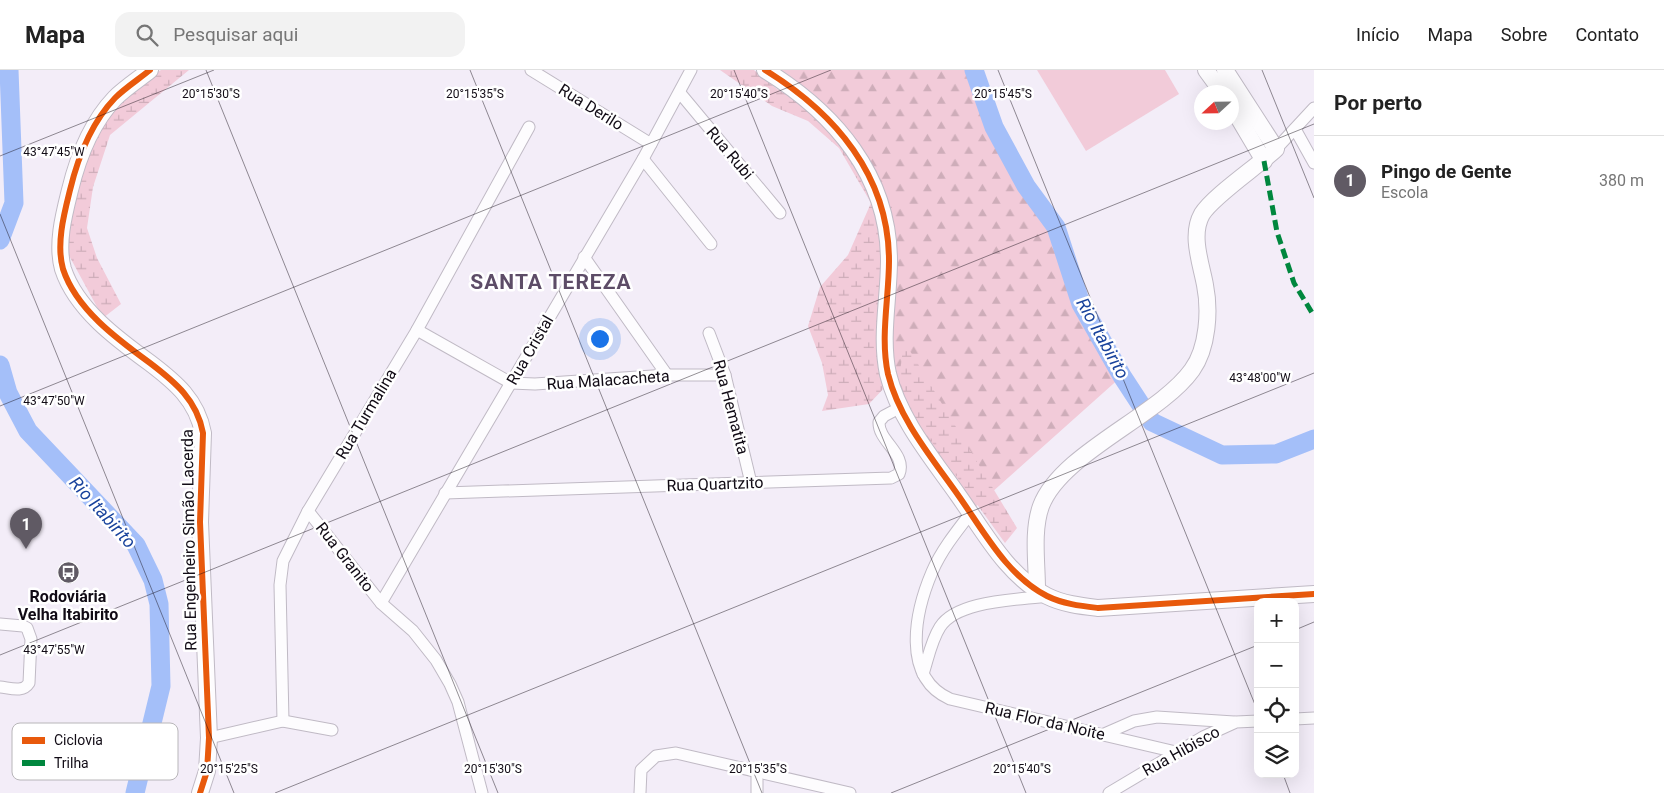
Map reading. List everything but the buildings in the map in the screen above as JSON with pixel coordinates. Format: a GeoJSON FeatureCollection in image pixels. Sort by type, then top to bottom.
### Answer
{"type":"FeatureCollection","features":[{"type":"Feature","properties":{"kind":"street","name":"Rua Engenheiro Simão Lacerda"},"geometry":{"type":"LineString","coordinates":[[150,70],[115,98],[99,117],[90,134],[72,182],[65,210],[61,252],[63,268],[71,284],[94,316],[171,378],[191,400],[201,424],[203,433],[200,522],[208,738],[207,771],[200,793]]}},
{"type":"Feature","properties":{"kind":"street","name":"Rua Derilo"},"geometry":{"type":"LineString","coordinates":[[531,70],[651,144]]}},
{"type":"Feature","properties":{"kind":"street","name":"Rua Cristal"},"geometry":{"type":"LineString","coordinates":[[381,603],[643,159],[692,70]]}},
{"type":"Feature","properties":{"kind":"street"},"geometry":{"type":"LineString","coordinates":[[765,70],[815,107],[846,140],[878,193],[887,233],[889,260],[886,353],[888,374],[912,430],[970,514],[1005,560],[1042,593],[1074,606],[1098,608],[1314,594]]}},
{"type":"Feature","properties":{"kind":"street"},"geometry":{"type":"LineString","coordinates":[[1206,70],[1217,85]]}},
{"type":"Feature","properties":{"kind":"street"},"geometry":{"type":"LineString","coordinates":[[1225,70],[1276,149]]}},
{"type":"Feature","properties":{"kind":"street","name":"Rua Rubi"},"geometry":{"type":"LineString","coordinates":[[680,93],[780,213]]}},
{"type":"Feature","properties":{"kind":"street"},"geometry":{"type":"LineString","coordinates":[[1042,593],[1037,530],[1042,506],[1053,486],[1076,464],[1172,390],[1192,370],[1204,342],[1206,288],[1197,238],[1198,225],[1207,208],[1264,161],[1314,108]]}},
{"type":"Feature","properties":{"kind":"street"},"geometry":{"type":"LineString","coordinates":[[1239,119],[1264,161]]}},
{"type":"Feature","properties":{"kind":"street","name":"Rua Turmalina"},"geometry":{"type":"LineString","coordinates":[[282,720],[280,572],[288,548],[308,510],[417,330],[530,127]]}},
{"type":"Feature","properties":{"kind":"street"},"geometry":{"type":"LineString","coordinates":[[1295,129],[1314,163]]}},
{"type":"Feature","properties":{"kind":"street"},"geometry":{"type":"LineString","coordinates":[[643,159],[711,244]]}},
{"type":"Feature","properties":{"kind":"street"},"geometry":{"type":"LineString","coordinates":[[584,257],[667,375]]}},
{"type":"Feature","properties":{"kind":"street","name":"Rua Malacacheta"},"geometry":{"type":"LineString","coordinates":[[417,330],[511,383],[535,384],[667,375],[724,375]]}},
{"type":"Feature","properties":{"kind":"street","name":"Rua Hematita"},"geometry":{"type":"LineString","coordinates":[[709,333],[724,375],[751,483]]}},
{"type":"Feature","properties":{"kind":"street","name":"Rua Quartzito"},"geometry":{"type":"LineString","coordinates":[[446,493],[895,477],[900,472],[898,457],[881,431],[879,422],[884,416],[901,408]]}},
{"type":"Feature","properties":{"kind":"street","name":"Rua Granito"},"geometry":{"type":"LineString","coordinates":[[308,510],[381,603],[424,643],[450,684],[465,725],[482,793]]}},
{"type":"Feature","properties":{"kind":"street"},"geometry":{"type":"LineString","coordinates":[[923,674],[916,651],[919,616],[932,572],[955,533],[970,514]]}},
{"type":"Feature","properties":{"kind":"street"},"geometry":{"type":"LineString","coordinates":[[923,674],[934,638],[946,619],[969,608],[986,603],[1042,593]]}},
{"type":"Feature","properties":{"kind":"street"},"geometry":{"type":"LineString","coordinates":[[0,624],[23,626],[27,628],[31,639],[29,683],[27,687],[22,690],[0,687]]}},
{"type":"Feature","properties":{"kind":"street","name":"Rua Flor da Noite"},"geometry":{"type":"LineString","coordinates":[[923,674],[934,690],[950,699],[1176,752]]}},
{"type":"Feature","properties":{"kind":"street"},"geometry":{"type":"LineString","coordinates":[[1102,736],[1134,722],[1157,717],[1236,722]]}},
{"type":"Feature","properties":{"kind":"street"},"geometry":{"type":"LineString","coordinates":[[1299,719],[1314,718]]}},
{"type":"Feature","properties":{"kind":"street"},"geometry":{"type":"LineString","coordinates":[[208,738],[282,720],[332,730]]}},
{"type":"Feature","properties":{"kind":"street","name":"Rua Hibisco"},"geometry":{"type":"LineString","coordinates":[[1109,793],[1176,752],[1236,722],[1254,721]]}},
{"type":"Feature","properties":{"kind":"street"},"geometry":{"type":"LineString","coordinates":[[640,793],[641,770],[656,756],[676,753],[757,770],[850,793]]}},
{"type":"Feature","properties":{"kind":"street"},"geometry":{"type":"LineString","coordinates":[[757,770],[757,793]]}},
{"type":"Feature","properties":{"kind":"green space"},"geometry":{"type":"Polygon","coordinates":[[[161,70],[189,70],[110,135],[93,187],[87,228],[97,258],[121,304],[103,318],[66,250],[78,179],[88,148],[128,91],[161,70]]]}},
{"type":"Feature","properties":{"kind":"green space"},"geometry":{"type":"Polygon","coordinates":[[[720,70],[754,70],[777,89],[800,102],[867,158],[891,195],[893,226],[886,386],[869,404],[822,411],[828,395],[822,363],[808,326],[820,287],[848,255],[871,203],[839,148],[808,121],[772,106],[720,70]]]}},
{"type":"Feature","properties":{"kind":"green space"},"geometry":{"type":"Polygon","coordinates":[[[769,70],[974,70],[994,127],[1026,186],[1056,227],[1081,304],[1122,376],[972,510],[924,442],[891,376],[884,192],[769,70]]]}},
{"type":"Feature","properties":{"kind":"green space"},"geometry":{"type":"Polygon","coordinates":[[[1037,70],[1165,70],[1179,94],[1086,151],[1037,70]]]}},
{"type":"Feature","properties":{"kind":"green space"},"geometry":{"type":"Polygon","coordinates":[[[904,341],[1017,528],[1005,543],[905,405],[900,372],[904,341]]]}},
{"type":"Feature","properties":{"kind":"waterway","name":"Rio Itabirito"},"geometry":{"type":"LineString","coordinates":[[0,240],[14,203],[9,70]]}},
{"type":"Feature","properties":{"kind":"waterway","name":"Rio Itabirito"},"geometry":{"type":"LineString","coordinates":[[974,70],[994,127],[1026,186],[1056,227],[1081,304],[1122,376],[1152,422],[1222,455],[1276,454],[1314,439]]}},
{"type":"Feature","properties":{"kind":"waterway","name":"Rio Itabirito"},"geometry":{"type":"LineString","coordinates":[[0,365],[8,393],[28,431],[136,545],[153,580],[159,604],[161,686],[152,723]]}},
{"type":"Feature","properties":{"kind":"waterway","name":"Rio Itabirito"},"geometry":{"type":"LineString","coordinates":[[135,793],[138,780]]}},
{"type":"Feature","properties":{"kind":"marked path"},"geometry":{"type":"LineString","coordinates":[[1264,161],[1277,232],[1294,283],[1314,316]]}},
{"type":"Feature","properties":{"kind":"cycle path"},"geometry":{"type":"LineString","coordinates":[[150,70],[115,98],[92,129],[77,165],[63,219],[60,249],[63,269],[77,297],[111,333],[159,370],[184,393],[200,421],[203,433],[200,522],[209,738],[207,771],[200,793]]}},
{"type":"Feature","properties":{"kind":"cycle path"},"geometry":{"type":"LineString","coordinates":[[765,70],[814,106],[835,127],[853,150],[868,175],[879,201],[887,230],[889,275],[885,346],[888,374],[893,391],[917,438],[997,551],[1020,577],[1053,599],[1098,608],[1314,594]]}},
{"type":"Feature","properties":{"kind":"place","name":"Pingo de Gente"},"geometry":{"type":"Point","coordinates":[26,549]}},
{"type":"Feature","properties":{"kind":"place","name":"Rodoviária Velha Itabirito"},"geometry":{"type":"Point","coordinates":[68,572]}},
{"type":"Feature","properties":{"kind":"district","name":"SANTA TEREZA"},"geometry":{"type":"Point","coordinates":[551,282]}}]}
